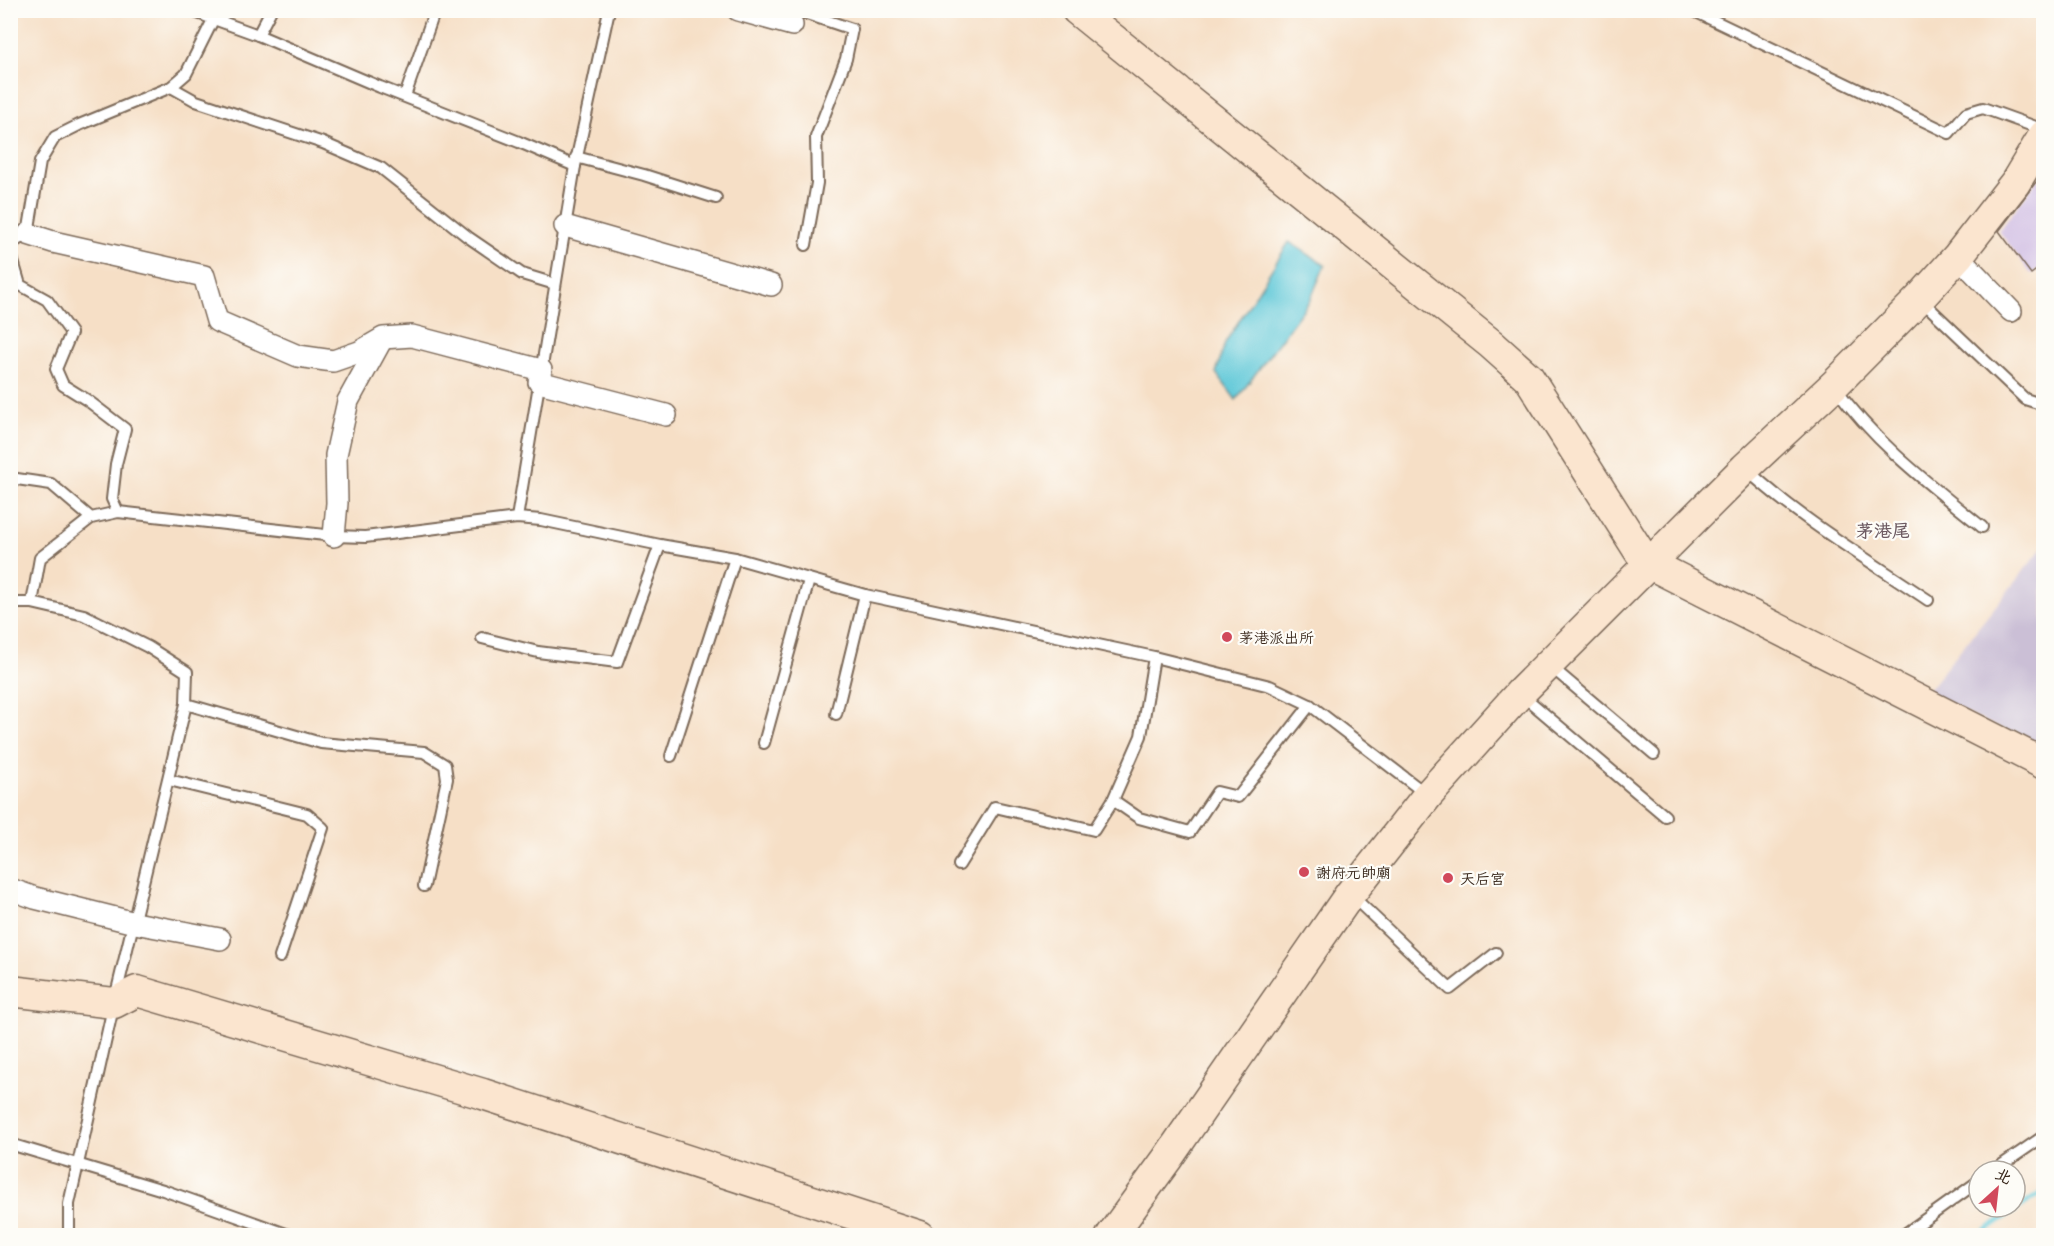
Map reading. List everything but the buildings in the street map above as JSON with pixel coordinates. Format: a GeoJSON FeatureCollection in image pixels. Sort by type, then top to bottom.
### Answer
{"type":"FeatureCollection","features":[{"type":"Feature","properties":{"kind":"street"},"geometry":{"type":"LineString","coordinates":[[738,10],[793,18]]}},
{"type":"Feature","properties":{"kind":"street"},"geometry":{"type":"LineString","coordinates":[[1077,10],[1491,344],[1529,378],[1639,551],[1650,564],[2043,764]]}},
{"type":"Feature","properties":{"kind":"street"},"geometry":{"type":"LineString","coordinates":[[1111,1236],[1350,894],[1428,795],[1520,693],[1745,468],[1834,385],[1919,299],[1958,256],[2015,183],[2043,135]]}},
{"type":"Feature","properties":{"kind":"street"},"geometry":{"type":"LineString","coordinates":[[565,226],[771,285]]}},
{"type":"Feature","properties":{"kind":"street"},"geometry":{"type":"LineString","coordinates":[[19,239],[53,242],[204,276],[217,321],[298,356],[333,361],[359,352],[383,338],[412,336],[666,415]]}},
{"type":"Feature","properties":{"kind":"street"},"geometry":{"type":"LineString","coordinates":[[1958,256],[2011,311]]}},
{"type":"Feature","properties":{"kind":"street"},"geometry":{"type":"LineString","coordinates":[[334,536],[337,503],[336,455],[348,401],[383,338]]}},
{"type":"Feature","properties":{"kind":"street"},"geometry":{"type":"LineString","coordinates":[[10,889],[35,898],[135,922],[220,939]]}},
{"type":"Feature","properties":{"kind":"street"},"geometry":{"type":"LineString","coordinates":[[10,991],[114,1004],[137,991],[483,1094],[920,1236]]}},
{"type":"Feature","properties":{"kind":"lane"},"geometry":{"type":"LineString","coordinates":[[189,10],[258,35],[380,87],[576,162],[644,175],[716,198]]}},
{"type":"Feature","properties":{"kind":"lane"},"geometry":{"type":"LineString","coordinates":[[258,35],[271,10]]}},
{"type":"Feature","properties":{"kind":"lane"},"geometry":{"type":"LineString","coordinates":[[405,96],[435,10]]}},
{"type":"Feature","properties":{"kind":"lane"},"geometry":{"type":"LineString","coordinates":[[517,518],[576,162],[609,10]]}},
{"type":"Feature","properties":{"kind":"lane"},"geometry":{"type":"LineString","coordinates":[[1692,10],[1949,133],[1966,113],[1983,108],[2043,130]]}},
{"type":"Feature","properties":{"kind":"lane"},"geometry":{"type":"LineString","coordinates":[[793,18],[852,29],[846,59],[816,138],[817,183],[806,245]]}},
{"type":"Feature","properties":{"kind":"lane"},"geometry":{"type":"LineString","coordinates":[[19,239],[40,162],[55,137],[171,87],[186,74],[213,20]]}},
{"type":"Feature","properties":{"kind":"lane"},"geometry":{"type":"LineString","coordinates":[[171,87],[196,101],[323,143],[381,168],[468,237],[522,274],[555,284]]}},
{"type":"Feature","properties":{"kind":"lane"},"geometry":{"type":"LineString","coordinates":[[10,251],[20,285],[47,300],[71,333],[56,369],[63,385],[125,429],[116,464],[112,499],[118,512]]}},
{"type":"Feature","properties":{"kind":"lane"},"geometry":{"type":"LineString","coordinates":[[1919,299],[2025,399],[2043,405]]}},
{"type":"Feature","properties":{"kind":"lane"},"geometry":{"type":"LineString","coordinates":[[1834,385],[1847,404],[1892,453],[1982,527]]}},
{"type":"Feature","properties":{"kind":"lane"},"geometry":{"type":"LineString","coordinates":[[1745,468],[1777,497],[1809,521],[1928,600]]}},
{"type":"Feature","properties":{"kind":"lane"},"geometry":{"type":"LineString","coordinates":[[10,478],[51,484],[91,518]]}},
{"type":"Feature","properties":{"kind":"lane"},"geometry":{"type":"LineString","coordinates":[[32,603],[40,558],[91,518],[118,512],[334,536],[365,537],[517,518],[541,520],[735,558],[865,595],[1154,657],[1270,686],[1310,705],[1428,795]]}},
{"type":"Feature","properties":{"kind":"lane"},"geometry":{"type":"LineString","coordinates":[[482,638],[537,652],[617,662],[660,545]]}},
{"type":"Feature","properties":{"kind":"lane"},"geometry":{"type":"LineString","coordinates":[[671,756],[735,558]]}},
{"type":"Feature","properties":{"kind":"lane"},"geometry":{"type":"LineString","coordinates":[[764,743],[809,580]]}},
{"type":"Feature","properties":{"kind":"lane"},"geometry":{"type":"LineString","coordinates":[[836,714],[865,595]]}},
{"type":"Feature","properties":{"kind":"lane"},"geometry":{"type":"LineString","coordinates":[[10,603],[32,603],[84,615],[148,647],[187,672],[186,704],[69,1204],[69,1236]]}},
{"type":"Feature","properties":{"kind":"lane"},"geometry":{"type":"LineString","coordinates":[[959,865],[995,807],[1094,830],[1113,800],[1141,736],[1154,657]]}},
{"type":"Feature","properties":{"kind":"lane"},"geometry":{"type":"LineString","coordinates":[[1549,665],[1654,754]]}},
{"type":"Feature","properties":{"kind":"lane"},"geometry":{"type":"LineString","coordinates":[[1520,693],[1665,816]]}},
{"type":"Feature","properties":{"kind":"lane"},"geometry":{"type":"LineString","coordinates":[[186,704],[321,743],[424,752],[445,765],[447,779],[424,886]]}},
{"type":"Feature","properties":{"kind":"lane"},"geometry":{"type":"LineString","coordinates":[[1113,800],[1139,818],[1190,832],[1217,792],[1238,796],[1310,705]]}},
{"type":"Feature","properties":{"kind":"lane"},"geometry":{"type":"LineString","coordinates":[[169,780],[307,814],[323,828],[280,957]]}},
{"type":"Feature","properties":{"kind":"lane"},"geometry":{"type":"LineString","coordinates":[[1350,894],[1450,989],[1496,953]]}},
{"type":"Feature","properties":{"kind":"lane"},"geometry":{"type":"LineString","coordinates":[[2010,1159],[2043,1136]]}},
{"type":"Feature","properties":{"kind":"lane"},"geometry":{"type":"LineString","coordinates":[[10,1144],[163,1190],[292,1236]]}},
{"type":"Feature","properties":{"kind":"lane"},"geometry":{"type":"LineString","coordinates":[[1902,1236],[1967,1190]]}},
{"type":"Feature","properties":{"kind":"shaded area"},"geometry":{"type":"Polygon","coordinates":[[[2043,547],[2043,748],[1925,694],[2043,547]]]}},
{"type":"Feature","properties":{"kind":"water"},"geometry":{"type":"Polygon","coordinates":[[[1289,242],[1325,265],[1310,300],[1236,400],[1216,373],[1225,343],[1289,242]]]}},
{"type":"Feature","properties":{"kind":"waterway"},"geometry":{"type":"LineString","coordinates":[[1977,1236],[2044,1191]]}},
{"type":"Feature","properties":{"kind":"place","name":"茅港派出所"},"geometry":{"type":"Point","coordinates":[1227,637]}},
{"type":"Feature","properties":{"kind":"place","name":"謝府元帥廟"},"geometry":{"type":"Point","coordinates":[1304,872]}},
{"type":"Feature","properties":{"kind":"place","name":"天后宮"},"geometry":{"type":"Point","coordinates":[1448,878]}},
{"type":"Feature","properties":{"kind":"district","name":"茅港尾"},"geometry":{"type":"Point","coordinates":[1883,530]}}]}
